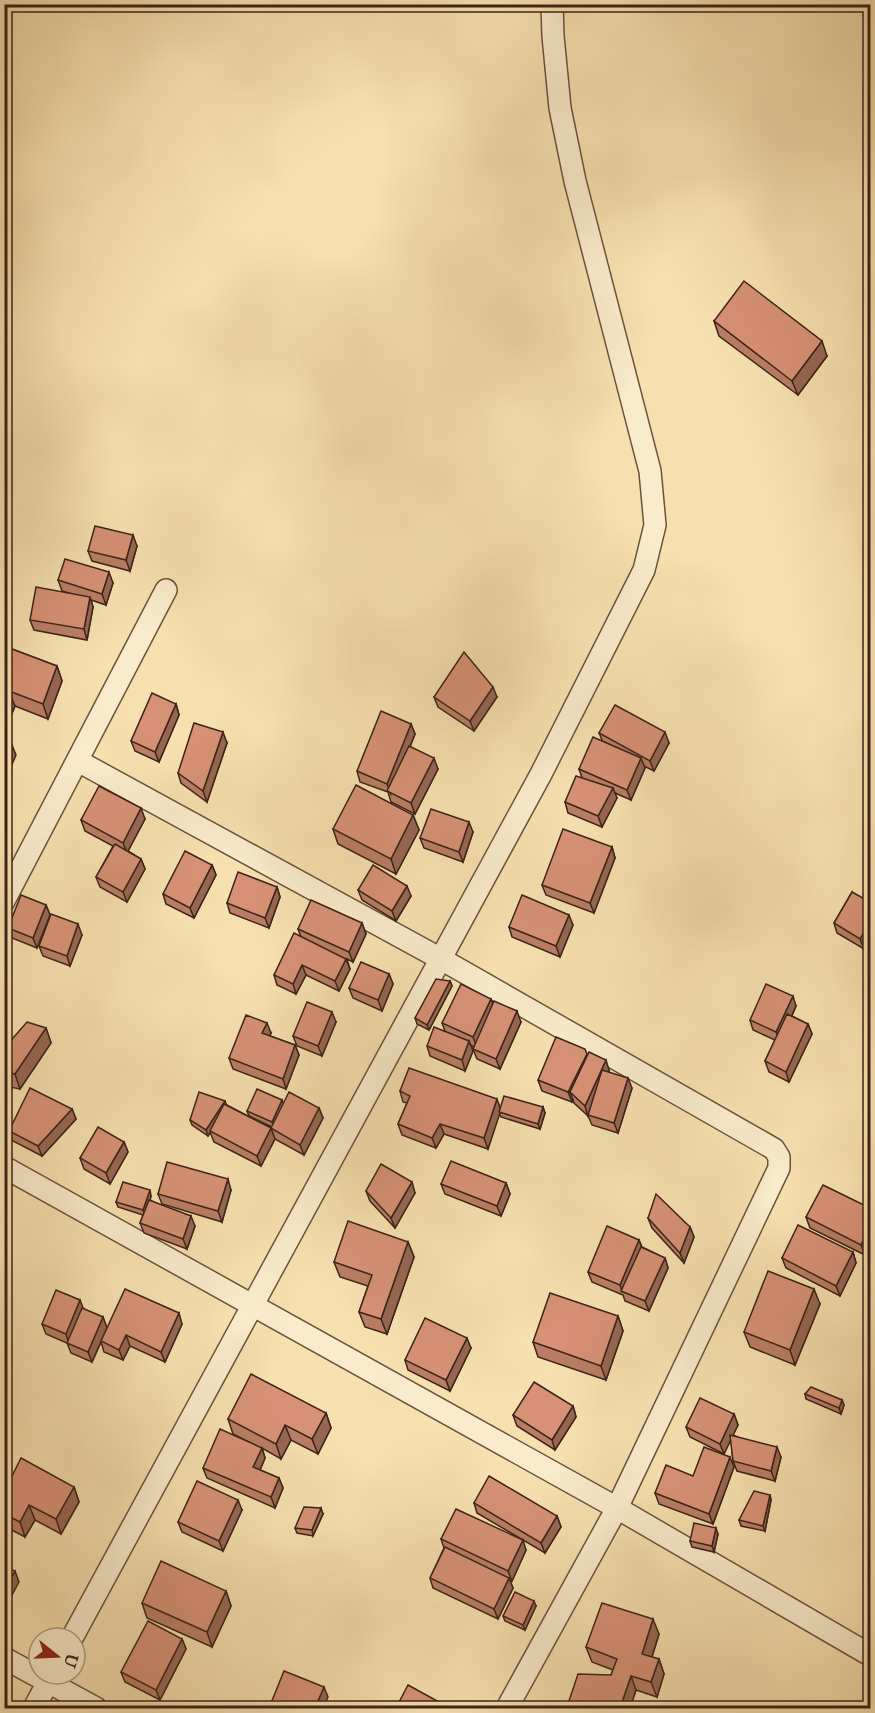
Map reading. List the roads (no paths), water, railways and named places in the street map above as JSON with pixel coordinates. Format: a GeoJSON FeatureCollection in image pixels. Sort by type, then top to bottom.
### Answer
{"type":"FeatureCollection","features":[{"type":"Feature","properties":{"kind":"street"},"geometry":{"type":"LineString","coordinates":[[79,1626],[441,959],[618,628],[644,570],[655,525],[650,471],[573,170],[560,108],[552,36],[552,4]]}},
{"type":"Feature","properties":{"kind":"street"},"geometry":{"type":"LineString","coordinates":[[4,901],[166,590]]}},
{"type":"Feature","properties":{"kind":"street"},"geometry":{"type":"LineString","coordinates":[[78,761],[441,959],[774,1149],[779,1157],[778,1168],[617,1508],[507,1708]]}},
{"type":"Feature","properties":{"kind":"street"},"geometry":{"type":"LineString","coordinates":[[4,1167],[254,1304],[617,1508],[870,1655]]}},
{"type":"Feature","properties":{"kind":"street"},"geometry":{"type":"LineString","coordinates":[[4,1658],[27,1668]]}},
{"type":"Feature","properties":{"kind":"street"},"geometry":{"type":"LineString","coordinates":[[34,1708],[46,1686]]}},
{"type":"Feature","properties":{"kind":"street"},"geometry":{"type":"LineString","coordinates":[[62,1686],[96,1708]]}}]}
